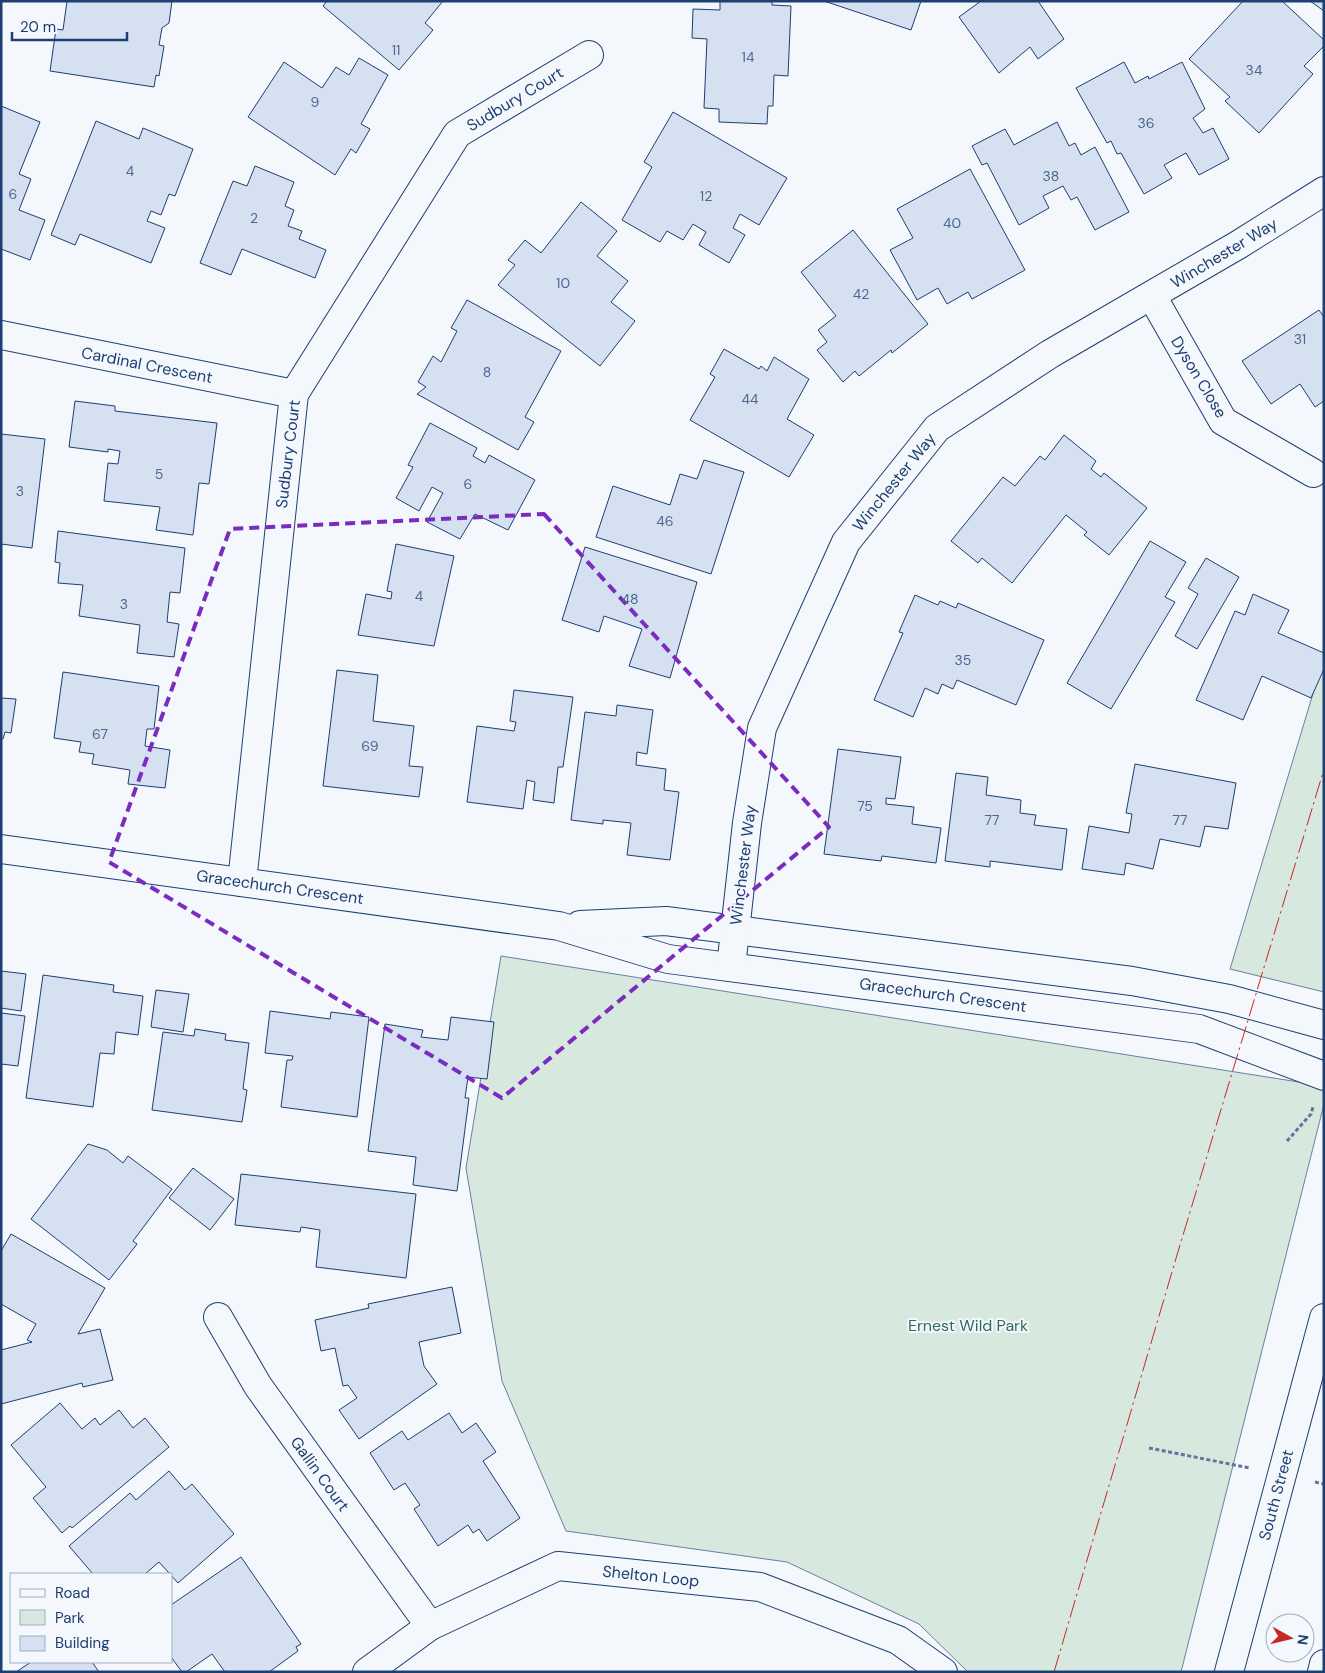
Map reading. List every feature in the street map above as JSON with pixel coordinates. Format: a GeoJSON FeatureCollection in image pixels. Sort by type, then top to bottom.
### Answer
{"type":"FeatureCollection","features":[{"type":"Feature","properties":{"kind":"main road","name":"Sudbury Court"},"geometry":{"type":"LineString","coordinates":[[242,882],[294,394],[457,134],[588,55]]}},
{"type":"Feature","properties":{"kind":"main road","name":"Winchester Way"},"geometry":{"type":"LineString","coordinates":[[731,967],[747,823],[762,728],[846,542],[937,428],[1050,354],[1152,296],[1324,191]]}},
{"type":"Feature","properties":{"kind":"main road","name":"Dyson Close"},"geometry":{"type":"LineString","coordinates":[[1152,296],[1223,422],[1313,473]]}},
{"type":"Feature","properties":{"kind":"main road","name":"Cardinal Crescent"},"geometry":{"type":"LineString","coordinates":[[1,335],[294,394]]}},
{"type":"Feature","properties":{"kind":"main road","name":"Gracechurch Crescent"},"geometry":{"type":"LineString","coordinates":[[1,849],[558,926],[668,959],[1199,1029],[1324,1076]]}},
{"type":"Feature","properties":{"kind":"main road","name":"Gracechurch Crescent"},"geometry":{"type":"LineString","coordinates":[[558,926],[666,921],[1132,981],[1229,999],[1324,1025]]}},
{"type":"Feature","properties":{"kind":"main road","name":"Gallin Court"},"geometry":{"type":"LineString","coordinates":[[218,1317],[258,1386],[430,1626]]}},
{"type":"Feature","properties":{"kind":"main road","name":"South Street"},"geometry":{"type":"LineString","coordinates":[[1229,1672],[1324,1318]]}},
{"type":"Feature","properties":{"kind":"main road","name":"Shelton Loop"},"geometry":{"type":"LineString","coordinates":[[367,1672],[430,1626],[558,1566],[760,1587],[898,1640],[943,1672]]}},
{"type":"Feature","properties":{"kind":"main road"},"geometry":{"type":"LineString","coordinates":[[1322,1672],[1324,1664]]}},
{"type":"Feature","properties":{"kind":"path"},"geometry":{"type":"LineString","coordinates":[[1287,1141],[1311,1114]]}},
{"type":"Feature","properties":{"kind":"path"},"geometry":{"type":"LineString","coordinates":[[1150,1448],[1324,1484]]}},
{"type":"Feature","properties":{"kind":"highlighted area"},"geometry":{"type":"Polygon","coordinates":[[[544,514],[829,827],[502,1098],[109,862],[230,529],[544,514]]]}},
{"type":"Feature","properties":{"kind":"green space"},"geometry":{"type":"Polygon","coordinates":[[[1324,657],[1324,992],[1230,969],[1324,657]]]}},
{"type":"Feature","properties":{"kind":"green space","name":"Ernest Wild Park"},"geometry":{"type":"Polygon","coordinates":[[[501,956],[1324,1086],[1324,1104],[1181,1672],[968,1672],[919,1624],[787,1562],[566,1531],[502,1381],[466,1168],[501,956]]]}},
{"type":"Feature","properties":{"kind":"building"},"geometry":{"type":"Polygon","coordinates":[[[67,1],[172,1],[169,23],[162,28],[159,45],[164,46],[159,76],[156,75],[154,87],[50,71],[56,29],[63,30],[67,1]]]}},
{"type":"Feature","properties":{"kind":"building"},"geometry":{"type":"Polygon","coordinates":[[[327,1],[443,1],[425,23],[433,30],[399,70],[323,6],[327,1]]]}},
{"type":"Feature","properties":{"kind":"building"},"geometry":{"type":"Polygon","coordinates":[[[720,1],[772,1],[772,5],[791,6],[788,76],[774,75],[773,106],[768,106],[767,124],[719,122],[719,109],[704,108],[707,39],[692,38],[693,9],[720,10],[720,1]]]}},
{"type":"Feature","properties":{"kind":"building"},"geometry":{"type":"Polygon","coordinates":[[[824,1],[921,1],[911,30],[824,1]]]}},
{"type":"Feature","properties":{"kind":"building"},"geometry":{"type":"Polygon","coordinates":[[[981,1],[1038,1],[1064,39],[1038,59],[1030,47],[999,73],[959,17],[981,1]]]}},
{"type":"Feature","properties":{"kind":"building"},"geometry":{"type":"Polygon","coordinates":[[[1243,1],[1282,1],[1324,40],[1324,46],[1304,66],[1313,74],[1259,133],[1225,101],[1230,97],[1189,59],[1243,1]]]}},
{"type":"Feature","properties":{"kind":"building"},"geometry":{"type":"Polygon","coordinates":[[[1310,1],[1324,1],[1324,11],[1310,1]]]}},
{"type":"Feature","properties":{"kind":"building"},"geometry":{"type":"Polygon","coordinates":[[[359,58],[388,75],[361,124],[370,129],[356,153],[351,149],[335,175],[248,117],[284,62],[322,88],[336,67],[349,75],[359,58]]]}},
{"type":"Feature","properties":{"kind":"building"},"geometry":{"type":"Polygon","coordinates":[[[1124,62],[1135,83],[1148,76],[1149,79],[1182,62],[1205,109],[1193,118],[1203,133],[1213,128],[1229,159],[1199,175],[1186,153],[1164,165],[1172,178],[1144,194],[1121,153],[1117,154],[1111,141],[1107,143],[1076,88],[1124,62]]]}},
{"type":"Feature","properties":{"kind":"building"},"geometry":{"type":"Polygon","coordinates":[[[1,106],[40,122],[19,174],[31,179],[19,210],[45,220],[30,260],[1,249],[1,106]]]}},
{"type":"Feature","properties":{"kind":"building"},"geometry":{"type":"Polygon","coordinates":[[[673,112],[787,178],[759,225],[740,214],[733,228],[745,235],[729,263],[699,245],[706,232],[693,224],[683,240],[667,231],[660,242],[622,220],[652,167],[644,162],[673,112]]]}},
{"type":"Feature","properties":{"kind":"building"},"geometry":{"type":"Polygon","coordinates":[[[96,121],[139,139],[143,128],[193,149],[175,196],[169,194],[161,215],[151,211],[147,221],[165,228],[151,263],[80,234],[75,245],[51,235],[96,121]]]}},
{"type":"Feature","properties":{"kind":"building"},"geometry":{"type":"Polygon","coordinates":[[[1057,122],[1069,146],[1075,143],[1081,155],[1095,147],[1129,212],[1095,230],[1077,197],[1071,200],[1063,186],[1043,196],[1049,208],[1019,225],[987,163],[982,165],[972,146],[1005,129],[1014,145],[1057,122]]]}},
{"type":"Feature","properties":{"kind":"building"},"geometry":{"type":"Polygon","coordinates":[[[255,166],[294,182],[285,206],[294,210],[288,226],[302,231],[299,239],[326,250],[315,278],[242,249],[231,275],[200,263],[233,181],[247,186],[255,166]]]}},
{"type":"Feature","properties":{"kind":"building"},"geometry":{"type":"Polygon","coordinates":[[[970,169],[1025,270],[972,299],[968,292],[947,304],[938,288],[917,300],[890,250],[913,238],[897,209],[970,169]]]}},
{"type":"Feature","properties":{"kind":"building"},"geometry":{"type":"Polygon","coordinates":[[[581,202],[617,231],[597,256],[628,281],[611,302],[635,321],[600,366],[498,285],[515,265],[508,260],[525,240],[541,253],[581,202]]]}},
{"type":"Feature","properties":{"kind":"building"},"geometry":{"type":"Polygon","coordinates":[[[853,230],[928,324],[892,353],[891,350],[859,376],[855,371],[843,382],[817,350],[827,342],[818,330],[836,316],[801,272],[853,230]]]}},
{"type":"Feature","properties":{"kind":"building"},"geometry":{"type":"Polygon","coordinates":[[[467,300],[561,351],[525,417],[534,422],[518,450],[417,394],[426,387],[418,382],[433,356],[441,362],[457,331],[451,328],[467,300]]]}},
{"type":"Feature","properties":{"kind":"building"},"geometry":{"type":"Polygon","coordinates":[[[1319,310],[1324,317],[1324,401],[1315,407],[1300,384],[1271,404],[1242,361],[1319,310]]]}},
{"type":"Feature","properties":{"kind":"building"},"geometry":{"type":"Polygon","coordinates":[[[724,349],[759,369],[761,366],[767,371],[774,357],[809,379],[787,419],[814,435],[789,477],[690,420],[715,377],[710,374],[724,349]]]}},
{"type":"Feature","properties":{"kind":"building"},"geometry":{"type":"Polygon","coordinates":[[[75,401],[115,406],[115,411],[217,423],[209,484],[199,483],[193,535],[156,530],[160,507],[104,501],[108,463],[118,464],[120,451],[108,449],[108,452],[69,447],[75,401]]]}},
{"type":"Feature","properties":{"kind":"building"},"geometry":{"type":"Polygon","coordinates":[[[430,423],[477,448],[473,456],[485,463],[489,455],[535,480],[508,530],[475,514],[460,539],[427,522],[443,493],[432,487],[419,511],[396,498],[413,467],[408,465],[430,423]]]}},
{"type":"Feature","properties":{"kind":"building"},"geometry":{"type":"Polygon","coordinates":[[[1,434],[45,439],[32,548],[1,544],[1,434]]]}},
{"type":"Feature","properties":{"kind":"building"},"geometry":{"type":"Polygon","coordinates":[[[1064,435],[1096,461],[1091,469],[1101,477],[1104,473],[1147,508],[1109,555],[1084,535],[1087,532],[1066,515],[1012,583],[982,558],[978,563],[951,541],[1003,477],[1015,486],[1040,456],[1045,460],[1064,435]]]}},
{"type":"Feature","properties":{"kind":"building"},"geometry":{"type":"Polygon","coordinates":[[[704,460],[744,472],[711,574],[596,537],[613,486],[670,505],[680,474],[697,479],[704,460]]]}},
{"type":"Feature","properties":{"kind":"building"},"geometry":{"type":"Polygon","coordinates":[[[58,531],[185,548],[180,593],[170,592],[167,622],[179,624],[174,657],[137,653],[140,625],[79,616],[83,585],[58,583],[60,563],[55,562],[58,531]]]}},
{"type":"Feature","properties":{"kind":"building"},"geometry":{"type":"Polygon","coordinates":[[[1150,541],[1186,562],[1165,597],[1175,602],[1111,709],[1067,683],[1150,541]]]}},
{"type":"Feature","properties":{"kind":"building"},"geometry":{"type":"Polygon","coordinates":[[[396,544],[454,556],[434,646],[358,635],[366,594],[391,599],[392,592],[387,591],[396,544]]]}},
{"type":"Feature","properties":{"kind":"building"},"geometry":{"type":"Polygon","coordinates":[[[585,547],[697,582],[670,678],[629,666],[642,629],[604,616],[599,632],[562,620],[585,547]]]}},
{"type":"Feature","properties":{"kind":"building"},"geometry":{"type":"Polygon","coordinates":[[[1206,558],[1239,577],[1197,649],[1175,636],[1198,594],[1188,588],[1206,558]]]}},
{"type":"Feature","properties":{"kind":"building"},"geometry":{"type":"Polygon","coordinates":[[[1253,594],[1289,610],[1278,633],[1324,653],[1324,669],[1311,698],[1262,676],[1243,720],[1196,700],[1235,611],[1245,615],[1253,594]]]}},
{"type":"Feature","properties":{"kind":"building"},"geometry":{"type":"Polygon","coordinates":[[[915,595],[938,605],[940,601],[956,608],[958,603],[1044,640],[1016,705],[957,680],[953,689],[942,684],[938,694],[925,688],[913,717],[874,700],[903,633],[899,632],[915,595]]]}},
{"type":"Feature","properties":{"kind":"building"},"geometry":{"type":"Polygon","coordinates":[[[337,670],[378,675],[373,721],[414,726],[409,766],[423,767],[419,797],[323,786],[337,670]]]}},
{"type":"Feature","properties":{"kind":"building"},"geometry":{"type":"Polygon","coordinates":[[[63,672],[159,686],[154,729],[147,729],[145,746],[170,750],[165,788],[128,784],[130,770],[92,764],[94,754],[79,752],[81,742],[54,738],[63,672]]]}},
{"type":"Feature","properties":{"kind":"building"},"geometry":{"type":"Polygon","coordinates":[[[514,690],[573,697],[563,767],[558,767],[554,803],[533,800],[535,782],[527,780],[523,809],[467,802],[477,726],[514,731],[516,722],[510,721],[514,690]]]}},
{"type":"Feature","properties":{"kind":"building"},"geometry":{"type":"Polygon","coordinates":[[[1,698],[16,699],[11,733],[5,732],[3,739],[1,739],[1,698]]]}},
{"type":"Feature","properties":{"kind":"building"},"geometry":{"type":"Polygon","coordinates":[[[617,705],[653,710],[647,754],[637,752],[636,765],[666,769],[664,790],[679,792],[670,860],[627,855],[631,823],[603,820],[603,824],[571,820],[585,712],[616,716],[617,705]]]}},
{"type":"Feature","properties":{"kind":"building"},"geometry":{"type":"Polygon","coordinates":[[[838,749],[901,757],[895,799],[886,798],[886,804],[914,807],[912,824],[941,828],[936,863],[882,856],[881,861],[824,854],[838,749]]]}},
{"type":"Feature","properties":{"kind":"building"},"geometry":{"type":"Polygon","coordinates":[[[1135,764],[1236,783],[1228,829],[1205,826],[1200,847],[1160,839],[1153,869],[1126,863],[1124,875],[1082,869],[1089,826],[1129,833],[1132,814],[1126,813],[1135,764]]]}},
{"type":"Feature","properties":{"kind":"building"},"geometry":{"type":"Polygon","coordinates":[[[956,773],[988,777],[986,795],[1021,800],[1020,813],[1036,815],[1034,825],[1067,829],[1062,870],[990,861],[990,867],[945,861],[956,773]]]}},
{"type":"Feature","properties":{"kind":"building"},"geometry":{"type":"Polygon","coordinates":[[[1,971],[26,974],[21,1011],[1,1008],[1,971]]]}},
{"type":"Feature","properties":{"kind":"building"},"geometry":{"type":"Polygon","coordinates":[[[43,975],[114,985],[113,992],[143,996],[138,1035],[116,1032],[114,1054],[100,1053],[93,1107],[26,1098],[43,975]]]}},
{"type":"Feature","properties":{"kind":"building"},"geometry":{"type":"Polygon","coordinates":[[[156,990],[189,994],[183,1032],[151,1027],[156,990]]]}},
{"type":"Feature","properties":{"kind":"building"},"geometry":{"type":"Polygon","coordinates":[[[270,1011],[330,1019],[331,1012],[369,1017],[357,1117],[281,1107],[287,1060],[292,1060],[293,1056],[265,1053],[270,1011]]]}},
{"type":"Feature","properties":{"kind":"building"},"geometry":{"type":"Polygon","coordinates":[[[1,1013],[25,1016],[18,1066],[1,1064],[1,1013]]]}},
{"type":"Feature","properties":{"kind":"building"},"geometry":{"type":"Polygon","coordinates":[[[451,1017],[494,1022],[487,1079],[468,1077],[465,1098],[469,1098],[457,1191],[413,1185],[416,1157],[368,1151],[385,1024],[423,1030],[421,1037],[448,1040],[451,1017]]]}},
{"type":"Feature","properties":{"kind":"building"},"geometry":{"type":"Polygon","coordinates":[[[195,1029],[226,1034],[225,1040],[249,1043],[243,1089],[247,1090],[242,1122],[152,1110],[163,1032],[194,1036],[195,1029]]]}},
{"type":"Feature","properties":{"kind":"building"},"geometry":{"type":"Polygon","coordinates":[[[88,1144],[107,1150],[123,1163],[128,1156],[172,1189],[133,1241],[137,1244],[109,1280],[31,1219],[88,1144]]]}},
{"type":"Feature","properties":{"kind":"building"},"geometry":{"type":"Polygon","coordinates":[[[193,1168],[234,1199],[210,1230],[169,1198],[193,1168]]]}},
{"type":"Feature","properties":{"kind":"building"},"geometry":{"type":"Polygon","coordinates":[[[241,1174],[416,1194],[406,1278],[316,1267],[320,1230],[301,1227],[300,1232],[235,1225],[241,1174]]]}},
{"type":"Feature","properties":{"kind":"building"},"geometry":{"type":"Polygon","coordinates":[[[11,1234],[105,1288],[78,1334],[100,1329],[113,1380],[83,1387],[82,1383],[1,1404],[1,1350],[32,1342],[27,1340],[36,1324],[1,1304],[1,1251],[11,1234]]]}},
{"type":"Feature","properties":{"kind":"building"},"geometry":{"type":"Polygon","coordinates":[[[452,1287],[461,1333],[419,1342],[424,1366],[437,1384],[359,1439],[339,1410],[357,1398],[348,1385],[343,1386],[335,1348],[321,1351],[315,1320],[369,1308],[368,1304],[452,1287]]]}},
{"type":"Feature","properties":{"kind":"building"},"geometry":{"type":"Polygon","coordinates":[[[60,1403],[82,1429],[95,1418],[100,1425],[119,1410],[133,1428],[145,1418],[169,1447],[72,1528],[70,1526],[62,1533],[33,1498],[46,1487],[11,1445],[60,1403]]]}},
{"type":"Feature","properties":{"kind":"building"},"geometry":{"type":"Polygon","coordinates":[[[449,1413],[462,1433],[476,1423],[496,1452],[483,1461],[520,1518],[487,1541],[479,1529],[473,1533],[468,1525],[438,1546],[414,1509],[420,1505],[405,1483],[394,1490],[370,1453],[402,1431],[408,1440],[449,1413]]]}},
{"type":"Feature","properties":{"kind":"building"},"geometry":{"type":"Polygon","coordinates":[[[169,1471],[185,1490],[192,1484],[234,1534],[178,1583],[172,1576],[172,1573],[169,1573],[159,1562],[146,1573],[92,1573],[69,1546],[130,1493],[136,1500],[169,1471]]]}},
{"type":"Feature","properties":{"kind":"building"},"geometry":{"type":"Polygon","coordinates":[[[241,1557],[301,1644],[296,1647],[298,1651],[269,1672],[225,1672],[212,1654],[186,1672],[182,1672],[172,1658],[172,1604],[241,1557]]]}},
{"type":"Feature","properties":{"kind":"building"},"geometry":{"type":"Polygon","coordinates":[[[30,1663],[93,1663],[99,1672],[16,1672],[30,1663]]]}},
{"type":"Feature","properties":{"kind":"power"},"geometry":{"type":"LineString","coordinates":[[1054,1672],[1177,1255],[1324,769]]}}]}
